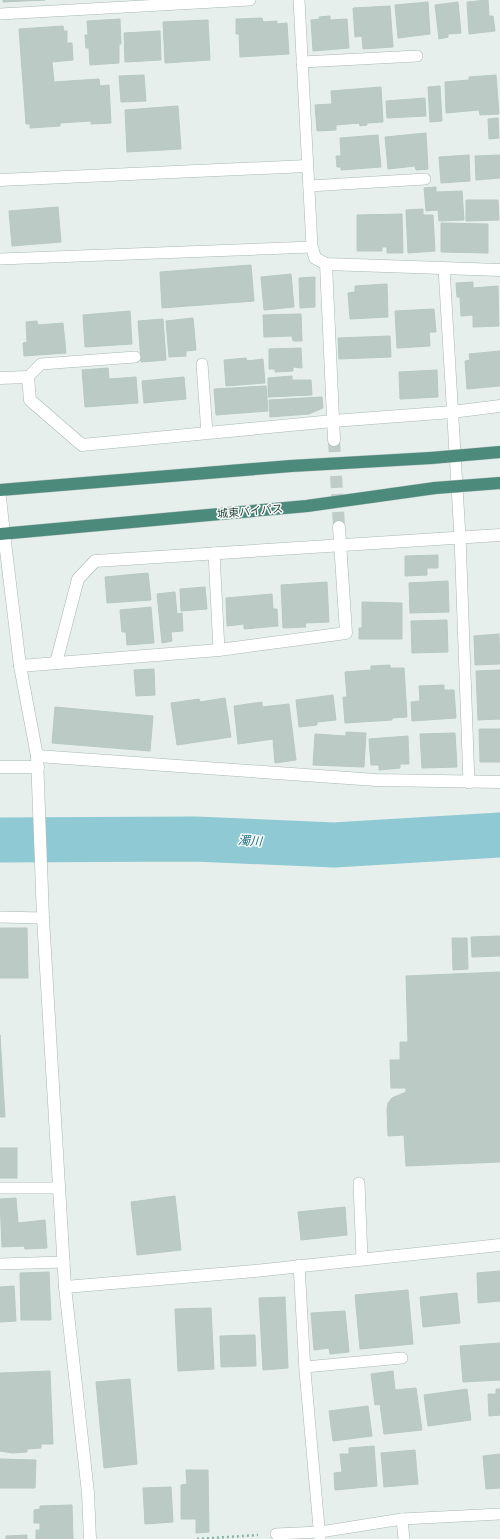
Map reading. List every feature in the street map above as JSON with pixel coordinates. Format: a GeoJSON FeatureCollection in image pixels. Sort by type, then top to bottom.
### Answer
{"type":"FeatureCollection","features":[{"type":"Feature","properties":{"kind":"highway"},"geometry":{"type":"LineString","coordinates":[[0,490],[291,466],[432,458],[500,452]]}},
{"type":"Feature","properties":{"kind":"highway","name":"城東バイパス"},"geometry":{"type":"LineString","coordinates":[[2,534],[307,506],[435,488],[500,483]]}},
{"type":"Feature","properties":{"kind":"street"},"geometry":{"type":"LineString","coordinates":[[0,180],[307,166]]}},
{"type":"Feature","properties":{"kind":"street"},"geometry":{"type":"LineString","coordinates":[[312,246],[314,258],[326,264],[500,270]]}},
{"type":"Feature","properties":{"kind":"street"},"geometry":{"type":"LineString","coordinates":[[326,264],[334,440]]}},
{"type":"Feature","properties":{"kind":"street"},"geometry":{"type":"LineString","coordinates":[[0,378],[28,378],[30,400],[82,445],[332,421],[452,412],[500,406]]}},
{"type":"Feature","properties":{"kind":"street"},"geometry":{"type":"LineString","coordinates":[[0,498],[2,534],[20,666],[37,762],[43,918],[65,1287],[88,1493],[90,1539]]}},
{"type":"Feature","properties":{"kind":"street"},"geometry":{"type":"LineString","coordinates":[[20,666],[219,650],[346,633],[339,527]]}},
{"type":"Feature","properties":{"kind":"street"},"geometry":{"type":"LineString","coordinates":[[56,663],[78,578],[95,561],[500,535]]}},
{"type":"Feature","properties":{"kind":"street"},"geometry":{"type":"LineString","coordinates":[[0,767],[37,762],[376,780],[500,782]]}},
{"type":"Feature","properties":{"kind":"street"},"geometry":{"type":"LineString","coordinates":[[65,1287],[203,1276],[500,1245]]}},
{"type":"Feature","properties":{"kind":"lane"},"geometry":{"type":"LineString","coordinates":[[0,14],[250,0]]}},
{"type":"Feature","properties":{"kind":"lane"},"geometry":{"type":"LineString","coordinates":[[0,259],[312,246],[299,0]]}},
{"type":"Feature","properties":{"kind":"lane"},"geometry":{"type":"LineString","coordinates":[[302,62],[417,56]]}},
{"type":"Feature","properties":{"kind":"lane"},"geometry":{"type":"LineString","coordinates":[[309,186],[425,180]]}},
{"type":"Feature","properties":{"kind":"lane"},"geometry":{"type":"LineString","coordinates":[[444,268],[460,537],[469,782]]}},
{"type":"Feature","properties":{"kind":"lane"},"geometry":{"type":"LineString","coordinates":[[28,378],[41,364],[135,357]]}},
{"type":"Feature","properties":{"kind":"lane"},"geometry":{"type":"LineString","coordinates":[[202,364],[207,433]]}},
{"type":"Feature","properties":{"kind":"lane"},"geometry":{"type":"LineString","coordinates":[[214,553],[219,650]]}},
{"type":"Feature","properties":{"kind":"lane"},"geometry":{"type":"LineString","coordinates":[[0,917],[43,918]]}},
{"type":"Feature","properties":{"kind":"lane"},"geometry":{"type":"LineString","coordinates":[[359,1183],[362,1259]]}},
{"type":"Feature","properties":{"kind":"lane"},"geometry":{"type":"LineString","coordinates":[[0,1188],[59,1188]]}},
{"type":"Feature","properties":{"kind":"lane"},"geometry":{"type":"LineString","coordinates":[[0,1264],[64,1262]]}},
{"type":"Feature","properties":{"kind":"lane"},"geometry":{"type":"LineString","coordinates":[[299,1266],[305,1367],[320,1536]]}},
{"type":"Feature","properties":{"kind":"lane"},"geometry":{"type":"LineString","coordinates":[[305,1367],[402,1358]]}},
{"type":"Feature","properties":{"kind":"lane"},"geometry":{"type":"LineString","coordinates":[[276,1534],[320,1536],[402,1519],[500,1514]]}},
{"type":"Feature","properties":{"kind":"lane"},"geometry":{"type":"LineString","coordinates":[[402,1519],[404,1539]]}},
{"type":"Feature","properties":{"kind":"path"},"geometry":{"type":"LineString","coordinates":[[197,1539],[276,1534]]}},
{"type":"Feature","properties":{"kind":"building"},"geometry":{"type":"Polygon","coordinates":[[[3,0],[45,0],[3,2],[3,0]]]}},
{"type":"Feature","properties":{"kind":"building"},"geometry":{"type":"Polygon","coordinates":[[[488,0],[489,16],[493,16],[495,31],[469,34],[467,2],[488,0]]]}},
{"type":"Feature","properties":{"kind":"building"},"geometry":{"type":"Polygon","coordinates":[[[428,2],[430,34],[398,38],[395,5],[428,2]]]}},
{"type":"Feature","properties":{"kind":"building"},"geometry":{"type":"Polygon","coordinates":[[[458,2],[461,33],[448,34],[448,37],[439,39],[435,5],[458,2]]]}},
{"type":"Feature","properties":{"kind":"building"},"geometry":{"type":"Polygon","coordinates":[[[390,6],[393,47],[363,49],[362,36],[355,37],[353,8],[390,6]]]}},
{"type":"Feature","properties":{"kind":"building"},"geometry":{"type":"Polygon","coordinates":[[[330,16],[330,20],[347,19],[349,48],[313,51],[311,20],[320,19],[319,17],[330,16]]]}},
{"type":"Feature","properties":{"kind":"building"},"geometry":{"type":"Polygon","coordinates":[[[262,18],[263,22],[277,21],[277,24],[287,23],[289,54],[240,57],[239,34],[236,34],[236,19],[262,18]]]}},
{"type":"Feature","properties":{"kind":"building"},"geometry":{"type":"Polygon","coordinates":[[[120,19],[121,44],[119,44],[119,63],[90,65],[89,48],[86,48],[85,35],[88,35],[87,21],[120,19]]]}},
{"type":"Feature","properties":{"kind":"building"},"geometry":{"type":"Polygon","coordinates":[[[208,20],[210,60],[165,63],[163,22],[208,20]]]}},
{"type":"Feature","properties":{"kind":"building"},"geometry":{"type":"Polygon","coordinates":[[[63,26],[64,31],[67,31],[67,43],[72,43],[73,60],[52,62],[54,82],[99,79],[100,86],[109,85],[111,123],[91,124],[91,121],[60,123],[60,126],[30,128],[30,124],[26,124],[19,29],[63,26]]]}},
{"type":"Feature","properties":{"kind":"building"},"geometry":{"type":"Polygon","coordinates":[[[160,31],[161,60],[125,62],[124,33],[160,31]]]}},
{"type":"Feature","properties":{"kind":"building"},"geometry":{"type":"Polygon","coordinates":[[[144,75],[146,101],[121,102],[119,76],[144,75]]]}},
{"type":"Feature","properties":{"kind":"building"},"geometry":{"type":"Polygon","coordinates":[[[496,75],[499,114],[480,115],[479,110],[446,113],[445,82],[469,80],[469,77],[496,75]]]}},
{"type":"Feature","properties":{"kind":"building"},"geometry":{"type":"Polygon","coordinates":[[[440,86],[442,121],[430,122],[428,87],[440,86]]]}},
{"type":"Feature","properties":{"kind":"building"},"geometry":{"type":"Polygon","coordinates":[[[381,87],[383,122],[367,123],[367,125],[360,126],[359,123],[336,125],[336,130],[317,131],[315,105],[332,104],[331,91],[381,87]]]}},
{"type":"Feature","properties":{"kind":"building"},"geometry":{"type":"Polygon","coordinates":[[[425,98],[426,116],[387,118],[386,101],[425,98]]]}},
{"type":"Feature","properties":{"kind":"building"},"geometry":{"type":"Polygon","coordinates":[[[178,106],[181,149],[127,152],[125,110],[178,106]]]}},
{"type":"Feature","properties":{"kind":"building"},"geometry":{"type":"Polygon","coordinates":[[[498,118],[499,138],[489,139],[488,119],[498,118]]]}},
{"type":"Feature","properties":{"kind":"building"},"geometry":{"type":"Polygon","coordinates":[[[426,133],[428,169],[416,170],[415,166],[388,169],[385,137],[426,133]]]}},
{"type":"Feature","properties":{"kind":"building"},"geometry":{"type":"Polygon","coordinates":[[[378,135],[381,167],[341,170],[341,167],[337,167],[336,156],[341,156],[340,138],[378,135]]]}},
{"type":"Feature","properties":{"kind":"building"},"geometry":{"type":"Polygon","coordinates":[[[469,155],[470,181],[441,183],[439,157],[469,155]]]}},
{"type":"Feature","properties":{"kind":"building"},"geometry":{"type":"Polygon","coordinates":[[[500,155],[500,178],[476,180],[475,156],[500,155]]]}},
{"type":"Feature","properties":{"kind":"building"},"geometry":{"type":"Polygon","coordinates":[[[436,187],[436,192],[462,191],[464,220],[439,221],[438,210],[426,211],[424,188],[436,187]]]}},
{"type":"Feature","properties":{"kind":"building"},"geometry":{"type":"Polygon","coordinates":[[[466,200],[498,200],[499,220],[466,221],[466,200]]]}},
{"type":"Feature","properties":{"kind":"building"},"geometry":{"type":"Polygon","coordinates":[[[58,207],[61,242],[12,246],[9,211],[58,207]]]}},
{"type":"Feature","properties":{"kind":"building"},"geometry":{"type":"Polygon","coordinates":[[[423,209],[423,215],[433,215],[435,251],[408,253],[406,210],[423,209]]]}},
{"type":"Feature","properties":{"kind":"building"},"geometry":{"type":"Polygon","coordinates":[[[402,214],[403,253],[387,253],[387,247],[382,247],[382,251],[357,251],[357,215],[402,214]]]}},
{"type":"Feature","properties":{"kind":"building"},"geometry":{"type":"Polygon","coordinates":[[[441,223],[488,224],[488,253],[441,252],[441,223]]]}},
{"type":"Feature","properties":{"kind":"building"},"geometry":{"type":"Polygon","coordinates":[[[251,265],[254,301],[162,308],[160,272],[251,265]]]}},
{"type":"Feature","properties":{"kind":"building"},"geometry":{"type":"Polygon","coordinates":[[[291,274],[294,307],[264,310],[261,277],[291,274]]]}},
{"type":"Feature","properties":{"kind":"building"},"geometry":{"type":"Polygon","coordinates":[[[315,277],[315,307],[300,308],[299,278],[315,277]]]}},
{"type":"Feature","properties":{"kind":"building"},"geometry":{"type":"Polygon","coordinates":[[[473,282],[473,288],[498,286],[499,326],[473,327],[473,315],[461,316],[460,297],[457,297],[456,283],[473,282]]]}},
{"type":"Feature","properties":{"kind":"building"},"geometry":{"type":"Polygon","coordinates":[[[387,284],[388,317],[350,319],[348,293],[355,292],[355,286],[387,284]]]}},
{"type":"Feature","properties":{"kind":"building"},"geometry":{"type":"Polygon","coordinates":[[[434,309],[436,332],[429,332],[430,346],[397,348],[395,311],[434,309]]]}},
{"type":"Feature","properties":{"kind":"building"},"geometry":{"type":"Polygon","coordinates":[[[130,311],[132,344],[85,347],[83,315],[130,311]]]}},
{"type":"Feature","properties":{"kind":"building"},"geometry":{"type":"Polygon","coordinates":[[[301,314],[302,341],[293,341],[292,336],[264,337],[263,315],[301,314]]]}},
{"type":"Feature","properties":{"kind":"building"},"geometry":{"type":"Polygon","coordinates":[[[193,318],[196,350],[186,351],[186,356],[169,357],[166,321],[193,318]]]}},
{"type":"Feature","properties":{"kind":"building"},"geometry":{"type":"Polygon","coordinates":[[[163,319],[166,360],[141,362],[138,321],[163,319]]]}},
{"type":"Feature","properties":{"kind":"building"},"geometry":{"type":"Polygon","coordinates":[[[37,321],[38,325],[63,323],[66,353],[24,356],[23,343],[27,342],[26,322],[37,321]]]}},
{"type":"Feature","properties":{"kind":"building"},"geometry":{"type":"Polygon","coordinates":[[[390,336],[391,357],[339,359],[338,338],[390,336]]]}},
{"type":"Feature","properties":{"kind":"building"},"geometry":{"type":"Polygon","coordinates":[[[301,348],[302,368],[293,367],[293,371],[275,372],[275,369],[269,369],[269,349],[301,348]]]}},
{"type":"Feature","properties":{"kind":"building"},"geometry":{"type":"Polygon","coordinates":[[[500,351],[500,386],[467,389],[465,361],[470,360],[469,354],[500,351]]]}},
{"type":"Feature","properties":{"kind":"building"},"geometry":{"type":"Polygon","coordinates":[[[246,358],[247,361],[263,359],[265,383],[226,386],[224,360],[246,358]]]}},
{"type":"Feature","properties":{"kind":"building"},"geometry":{"type":"Polygon","coordinates":[[[108,368],[109,379],[136,377],[138,403],[85,407],[82,370],[108,368]]]}},
{"type":"Feature","properties":{"kind":"building"},"geometry":{"type":"Polygon","coordinates":[[[437,370],[438,397],[400,399],[399,372],[437,370]]]}},
{"type":"Feature","properties":{"kind":"building"},"geometry":{"type":"Polygon","coordinates":[[[292,376],[292,380],[311,380],[312,395],[268,397],[268,378],[292,376]]]}},
{"type":"Feature","properties":{"kind":"building"},"geometry":{"type":"Polygon","coordinates":[[[184,377],[186,399],[144,403],[142,381],[184,377]]]}},
{"type":"Feature","properties":{"kind":"building"},"geometry":{"type":"Polygon","coordinates":[[[266,386],[268,411],[216,415],[214,389],[266,386]]]}},
{"type":"Feature","properties":{"kind":"building"},"geometry":{"type":"Polygon","coordinates":[[[322,397],[323,408],[309,414],[270,417],[269,400],[322,397]]]}},
{"type":"Feature","properties":{"kind":"building"},"geometry":{"type":"Polygon","coordinates":[[[438,555],[438,568],[427,568],[427,575],[405,576],[405,556],[438,555]]]}},
{"type":"Feature","properties":{"kind":"building"},"geometry":{"type":"Polygon","coordinates":[[[148,573],[151,600],[107,603],[105,577],[148,573]]]}},
{"type":"Feature","properties":{"kind":"building"},"geometry":{"type":"Polygon","coordinates":[[[448,581],[449,612],[410,613],[409,583],[448,581]]]}},
{"type":"Feature","properties":{"kind":"building"},"geometry":{"type":"Polygon","coordinates":[[[327,582],[329,622],[305,623],[306,627],[283,628],[281,585],[327,582]]]}},
{"type":"Feature","properties":{"kind":"building"},"geometry":{"type":"Polygon","coordinates":[[[205,587],[207,609],[181,611],[180,589],[205,587]]]}},
{"type":"Feature","properties":{"kind":"building"},"geometry":{"type":"Polygon","coordinates":[[[175,592],[177,614],[182,613],[183,631],[171,632],[172,641],[162,643],[157,594],[175,592]]]}},
{"type":"Feature","properties":{"kind":"building"},"geometry":{"type":"Polygon","coordinates":[[[272,594],[273,609],[277,609],[278,626],[244,629],[244,624],[227,626],[226,598],[272,594]]]}},
{"type":"Feature","properties":{"kind":"building"},"geometry":{"type":"Polygon","coordinates":[[[362,602],[402,603],[402,639],[359,639],[359,628],[362,628],[362,602]]]}},
{"type":"Feature","properties":{"kind":"building"},"geometry":{"type":"Polygon","coordinates":[[[151,607],[154,643],[127,645],[126,632],[122,632],[120,610],[151,607]]]}},
{"type":"Feature","properties":{"kind":"building"},"geometry":{"type":"Polygon","coordinates":[[[447,620],[448,652],[412,653],[411,621],[447,620]]]}},
{"type":"Feature","properties":{"kind":"building"},"geometry":{"type":"Polygon","coordinates":[[[499,634],[500,664],[475,665],[474,636],[499,634]]]}},
{"type":"Feature","properties":{"kind":"building"},"geometry":{"type":"Polygon","coordinates":[[[390,665],[390,668],[404,668],[407,717],[392,718],[392,720],[345,723],[343,697],[347,697],[345,672],[371,670],[371,666],[390,665]]]}},
{"type":"Feature","properties":{"kind":"building"},"geometry":{"type":"Polygon","coordinates":[[[154,669],[155,695],[136,696],[134,670],[154,669]]]}},
{"type":"Feature","properties":{"kind":"building"},"geometry":{"type":"Polygon","coordinates":[[[500,670],[500,719],[478,720],[476,671],[500,670]]]}},
{"type":"Feature","properties":{"kind":"building"},"geometry":{"type":"Polygon","coordinates":[[[444,685],[444,690],[454,690],[456,718],[412,721],[411,702],[420,701],[419,686],[444,685]]]}},
{"type":"Feature","properties":{"kind":"building"},"geometry":{"type":"Polygon","coordinates":[[[333,695],[336,720],[317,722],[317,725],[299,727],[296,700],[333,695]]]}},
{"type":"Feature","properties":{"kind":"building"},"geometry":{"type":"Polygon","coordinates":[[[225,698],[231,737],[177,745],[171,703],[199,699],[200,702],[225,698]]]}},
{"type":"Feature","properties":{"kind":"building"},"geometry":{"type":"Polygon","coordinates":[[[262,702],[262,707],[289,704],[296,760],[275,763],[273,739],[238,744],[234,706],[262,702]]]}},
{"type":"Feature","properties":{"kind":"building"},"geometry":{"type":"Polygon","coordinates":[[[55,707],[153,716],[150,751],[52,743],[55,707]]]}},
{"type":"Feature","properties":{"kind":"building"},"geometry":{"type":"Polygon","coordinates":[[[479,729],[500,729],[500,762],[480,762],[479,729]]]}},
{"type":"Feature","properties":{"kind":"building"},"geometry":{"type":"Polygon","coordinates":[[[346,732],[366,733],[364,767],[313,765],[315,734],[346,736],[346,732]]]}},
{"type":"Feature","properties":{"kind":"building"},"geometry":{"type":"Polygon","coordinates":[[[455,733],[457,767],[422,768],[420,734],[455,733]]]}},
{"type":"Feature","properties":{"kind":"building"},"geometry":{"type":"Polygon","coordinates":[[[408,736],[409,764],[400,764],[400,768],[379,770],[379,765],[371,765],[369,739],[408,736]]]}},
{"type":"Feature","properties":{"kind":"building"},"geometry":{"type":"Polygon","coordinates":[[[0,928],[27,928],[28,978],[0,978],[0,928]]]}},
{"type":"Feature","properties":{"kind":"building"},"geometry":{"type":"Polygon","coordinates":[[[500,936],[500,956],[472,957],[471,937],[500,936]]]}},
{"type":"Feature","properties":{"kind":"building"},"geometry":{"type":"Polygon","coordinates":[[[452,938],[467,938],[468,969],[453,970],[452,938]]]}},
{"type":"Feature","properties":{"kind":"building"},"geometry":{"type":"Polygon","coordinates":[[[500,972],[500,1162],[406,1166],[404,1135],[388,1136],[387,1109],[388,1103],[392,1098],[406,1092],[406,1088],[391,1088],[390,1060],[400,1060],[400,1042],[408,1042],[406,976],[500,972]]]}},
{"type":"Feature","properties":{"kind":"building"},"geometry":{"type":"Polygon","coordinates":[[[0,1035],[5,1117],[0,1117],[0,1035]]]}},
{"type":"Feature","properties":{"kind":"building"},"geometry":{"type":"Polygon","coordinates":[[[0,1148],[17,1148],[17,1178],[0,1178],[0,1148]]]}},
{"type":"Feature","properties":{"kind":"building"},"geometry":{"type":"Polygon","coordinates":[[[175,1196],[181,1250],[137,1255],[131,1202],[175,1196]]]}},
{"type":"Feature","properties":{"kind":"building"},"geometry":{"type":"Polygon","coordinates":[[[16,1198],[18,1223],[45,1220],[47,1248],[25,1249],[24,1246],[2,1247],[0,1199],[16,1198]]]}},
{"type":"Feature","properties":{"kind":"building"},"geometry":{"type":"Polygon","coordinates":[[[345,1207],[347,1235],[301,1240],[298,1212],[345,1207]]]}},
{"type":"Feature","properties":{"kind":"building"},"geometry":{"type":"Polygon","coordinates":[[[500,1271],[500,1301],[478,1303],[477,1273],[500,1271]]]}},
{"type":"Feature","properties":{"kind":"building"},"geometry":{"type":"Polygon","coordinates":[[[49,1272],[51,1320],[21,1320],[20,1273],[49,1272]]]}},
{"type":"Feature","properties":{"kind":"building"},"geometry":{"type":"Polygon","coordinates":[[[14,1286],[16,1321],[0,1322],[0,1287],[14,1286]]]}},
{"type":"Feature","properties":{"kind":"building"},"geometry":{"type":"Polygon","coordinates":[[[408,1290],[413,1344],[360,1349],[355,1295],[408,1290]]]}},
{"type":"Feature","properties":{"kind":"building"},"geometry":{"type":"Polygon","coordinates":[[[457,1293],[460,1323],[423,1327],[420,1297],[457,1293]]]}},
{"type":"Feature","properties":{"kind":"building"},"geometry":{"type":"Polygon","coordinates":[[[285,1297],[288,1368],[263,1370],[259,1298],[285,1297]]]}},
{"type":"Feature","properties":{"kind":"building"},"geometry":{"type":"Polygon","coordinates":[[[211,1308],[214,1369],[178,1371],[175,1309],[211,1308]]]}},
{"type":"Feature","properties":{"kind":"building"},"geometry":{"type":"Polygon","coordinates":[[[345,1311],[349,1352],[330,1354],[329,1348],[314,1350],[311,1313],[345,1311]]]}},
{"type":"Feature","properties":{"kind":"building"},"geometry":{"type":"Polygon","coordinates":[[[255,1335],[256,1366],[221,1367],[220,1336],[255,1335]]]}},
{"type":"Feature","properties":{"kind":"building"},"geometry":{"type":"Polygon","coordinates":[[[500,1343],[500,1380],[463,1382],[460,1346],[500,1343]]]}},
{"type":"Feature","properties":{"kind":"building"},"geometry":{"type":"Polygon","coordinates":[[[50,1371],[53,1444],[41,1444],[41,1448],[27,1449],[27,1452],[12,1453],[0,1451],[0,1373],[50,1371]]]}},
{"type":"Feature","properties":{"kind":"building"},"geometry":{"type":"Polygon","coordinates":[[[393,1371],[395,1390],[416,1388],[422,1430],[384,1434],[380,1404],[375,1405],[371,1374],[393,1371]]]}},
{"type":"Feature","properties":{"kind":"building"},"geometry":{"type":"Polygon","coordinates":[[[130,1379],[137,1464],[104,1468],[96,1382],[130,1379]]]}},
{"type":"Feature","properties":{"kind":"building"},"geometry":{"type":"Polygon","coordinates":[[[467,1389],[471,1420],[428,1426],[424,1395],[467,1389]]]}},
{"type":"Feature","properties":{"kind":"building"},"geometry":{"type":"Polygon","coordinates":[[[496,1389],[500,1389],[500,1415],[489,1416],[488,1394],[496,1394],[496,1389]]]}},
{"type":"Feature","properties":{"kind":"building"},"geometry":{"type":"Polygon","coordinates":[[[368,1406],[372,1436],[333,1441],[329,1411],[368,1406]]]}},
{"type":"Feature","properties":{"kind":"building"},"geometry":{"type":"Polygon","coordinates":[[[374,1446],[377,1486],[335,1490],[334,1473],[342,1472],[340,1454],[349,1454],[349,1448],[374,1446]]]}},
{"type":"Feature","properties":{"kind":"building"},"geometry":{"type":"Polygon","coordinates":[[[415,1450],[418,1484],[384,1487],[381,1453],[415,1450]]]}},
{"type":"Feature","properties":{"kind":"building"},"geometry":{"type":"Polygon","coordinates":[[[500,1454],[500,1488],[486,1489],[483,1456],[500,1454]]]}},
{"type":"Feature","properties":{"kind":"building"},"geometry":{"type":"Polygon","coordinates":[[[0,1459],[36,1460],[35,1488],[0,1488],[0,1459]]]}},
{"type":"Feature","properties":{"kind":"building"},"geometry":{"type":"Polygon","coordinates":[[[186,1470],[208,1470],[209,1532],[196,1533],[196,1519],[181,1519],[181,1485],[187,1484],[186,1470]]]}},
{"type":"Feature","properties":{"kind":"building"},"geometry":{"type":"Polygon","coordinates":[[[171,1487],[173,1522],[145,1524],[143,1488],[171,1487]]]}},
{"type":"Feature","properties":{"kind":"building"},"geometry":{"type":"Polygon","coordinates":[[[72,1505],[73,1539],[36,1539],[36,1530],[40,1530],[40,1523],[34,1523],[34,1510],[40,1509],[40,1506],[72,1505]]]}},
{"type":"Feature","properties":{"kind":"building"},"geometry":{"type":"Polygon","coordinates":[[[27,1535],[27,1539],[6,1539],[6,1536],[27,1535]]]}},
{"type":"Feature","properties":{"kind":"waterway","name":"濁川"},"geometry":{"type":"LineString","coordinates":[[0,840],[195,839],[334,845],[500,835]]}},
{"type":"Feature","properties":{"kind":"tunnel"},"geometry":{"type":"LineString","coordinates":[[334,440],[339,527]]}}]}
